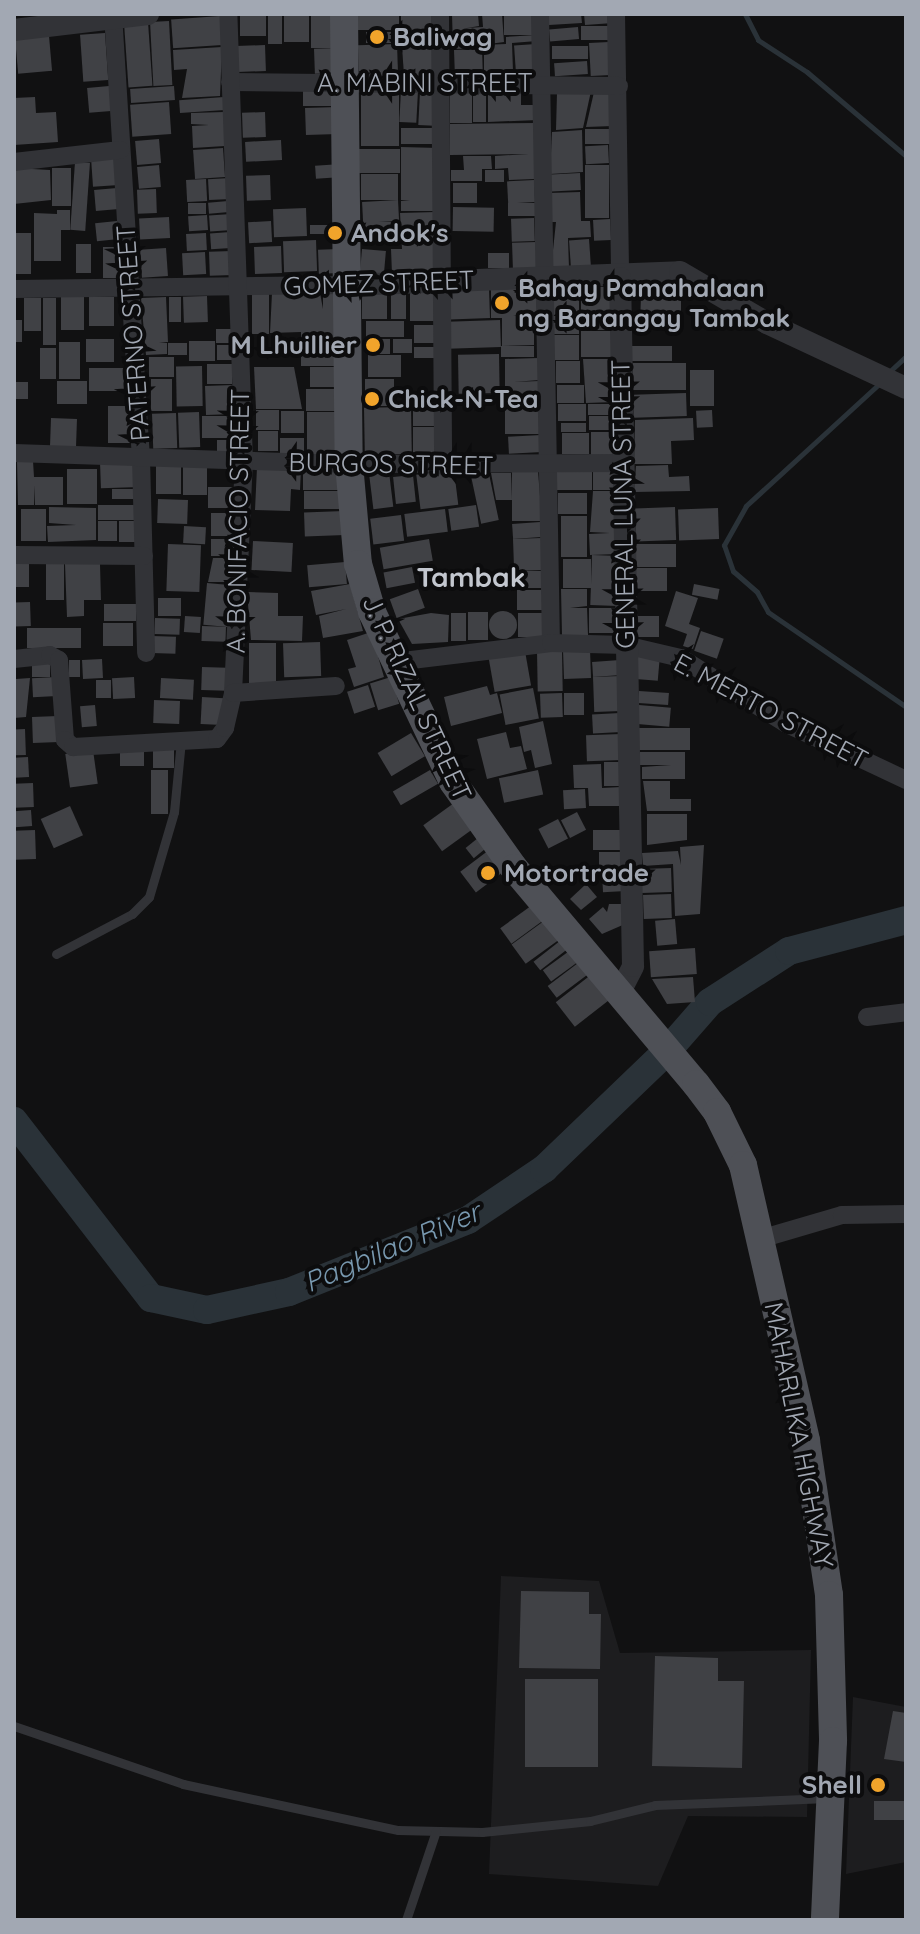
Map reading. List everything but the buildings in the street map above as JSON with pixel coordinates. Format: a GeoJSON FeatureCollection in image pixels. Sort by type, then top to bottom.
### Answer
{"type":"FeatureCollection","features":[{"type":"Feature","properties":{"kind":"main road","name":"J. P. RIZAL STREET"},"geometry":{"type":"LineString","coordinates":[[344,14],[349,464],[358,564],[395,662],[453,782],[482,827],[652,1030]]}},
{"type":"Feature","properties":{"kind":"main road","name":"MAHARLIKA HIGHWAY"},"geometry":{"type":"LineString","coordinates":[[652,1030],[696,1084],[735,1145],[806,1441],[825,1556],[834,1683],[825,1920]]}},
{"type":"Feature","properties":{"kind":"street"},"geometry":{"type":"LineString","coordinates":[[14,30],[148,14]]}},
{"type":"Feature","properties":{"kind":"street","name":"A. BONIFACIO STREET"},"geometry":{"type":"LineString","coordinates":[[14,659],[50,655],[59,660],[68,745],[217,739],[225,728],[233,693],[244,462],[228,14]]}},
{"type":"Feature","properties":{"kind":"street"},"geometry":{"type":"LineString","coordinates":[[440,14],[443,466]]}},
{"type":"Feature","properties":{"kind":"street"},"geometry":{"type":"LineString","coordinates":[[540,14],[551,643]]}},
{"type":"Feature","properties":{"kind":"street","name":"GENERAL LUNA STREET"},"geometry":{"type":"LineString","coordinates":[[616,14],[633,966],[620,992]]}},
{"type":"Feature","properties":{"kind":"street","name":"PATERNO STREET"},"geometry":{"type":"LineString","coordinates":[[113,16],[141,458],[146,653]]}},
{"type":"Feature","properties":{"kind":"street","name":"A. MABINI STREET"},"geometry":{"type":"LineString","coordinates":[[230,82],[619,86]]}},
{"type":"Feature","properties":{"kind":"street"},"geometry":{"type":"LineString","coordinates":[[14,162],[120,150]]}},
{"type":"Feature","properties":{"kind":"street","name":"GOMEZ STREET"},"geometry":{"type":"LineString","coordinates":[[14,289],[347,285],[620,278],[680,272],[767,323],[904,387]]}},
{"type":"Feature","properties":{"kind":"street","name":"BURGOS STREET"},"geometry":{"type":"LineString","coordinates":[[14,453],[443,466],[623,463]]}},
{"type":"Feature","properties":{"kind":"street"},"geometry":{"type":"LineString","coordinates":[[14,555],[144,556]]}},
{"type":"Feature","properties":{"kind":"street","name":"E. MERTO STREET"},"geometry":{"type":"LineString","coordinates":[[395,662],[551,643],[625,645],[681,658],[785,723],[906,780]]}},
{"type":"Feature","properties":{"kind":"street"},"geometry":{"type":"LineString","coordinates":[[233,693],[336,686]]}},
{"type":"Feature","properties":{"kind":"street"},"geometry":{"type":"LineString","coordinates":[[867,1017],[906,1012]]}},
{"type":"Feature","properties":{"kind":"street"},"geometry":{"type":"LineString","coordinates":[[760,1239],[842,1215],[906,1214]]}},
{"type":"Feature","properties":{"kind":"lane"},"geometry":{"type":"LineString","coordinates":[[56,954],[132,914],[149,897],[174,812],[181,740]]}},
{"type":"Feature","properties":{"kind":"lane"},"geometry":{"type":"LineString","coordinates":[[14,1726],[183,1784],[398,1830],[482,1832],[590,1821],[655,1805],[828,1798]]}},
{"type":"Feature","properties":{"kind":"lane"},"geometry":{"type":"LineString","coordinates":[[406,1920],[436,1831]]}},
{"type":"Feature","properties":{"kind":"shaded area"},"geometry":{"type":"Polygon","coordinates":[[[501,1576],[599,1581],[620,1653],[811,1650],[807,1817],[688,1816],[658,1886],[489,1874],[501,1576]]]}},
{"type":"Feature","properties":{"kind":"shaded area","name":"Shell"},"geometry":{"type":"Polygon","coordinates":[[[853,1697],[906,1707],[906,1862],[846,1874],[853,1697]]]}},
{"type":"Feature","properties":{"kind":"waterway"},"geometry":{"type":"LineString","coordinates":[[745,14],[758,40],[807,72],[906,156]]}},
{"type":"Feature","properties":{"kind":"waterway"},"geometry":{"type":"LineString","coordinates":[[889,372],[906,356]]}},
{"type":"Feature","properties":{"kind":"waterway"},"geometry":{"type":"LineString","coordinates":[[880,383],[746,506],[724,545],[733,571],[757,592],[768,612],[906,707]]}},
{"type":"Feature","properties":{"kind":"waterway","name":"Pagbilao River"},"geometry":{"type":"LineString","coordinates":[[14,1121],[151,1298],[207,1310],[289,1292],[468,1220],[544,1169],[668,1050],[710,1002],[789,951],[906,920]]}},
{"type":"Feature","properties":{"kind":"place","name":"Baliwag"},"geometry":{"type":"Point","coordinates":[377,37]}},
{"type":"Feature","properties":{"kind":"place","name":"Andok's"},"geometry":{"type":"Point","coordinates":[335,233]}},
{"type":"Feature","properties":{"kind":"place","name":"Bahay Pamahalaan ng Barangay Tambak"},"geometry":{"type":"Point","coordinates":[502,303]}},
{"type":"Feature","properties":{"kind":"place","name":"M Lhuillier"},"geometry":{"type":"Point","coordinates":[373,345]}},
{"type":"Feature","properties":{"kind":"place","name":"Chick-N-Tea"},"geometry":{"type":"Point","coordinates":[372,399]}},
{"type":"Feature","properties":{"kind":"place","name":"Motortrade"},"geometry":{"type":"Point","coordinates":[488,873]}},
{"type":"Feature","properties":{"kind":"place","name":"Shell"},"geometry":{"type":"Point","coordinates":[878,1785]}},
{"type":"Feature","properties":{"kind":"district","name":"Tambak"},"geometry":{"type":"Point","coordinates":[471,577]}}]}
